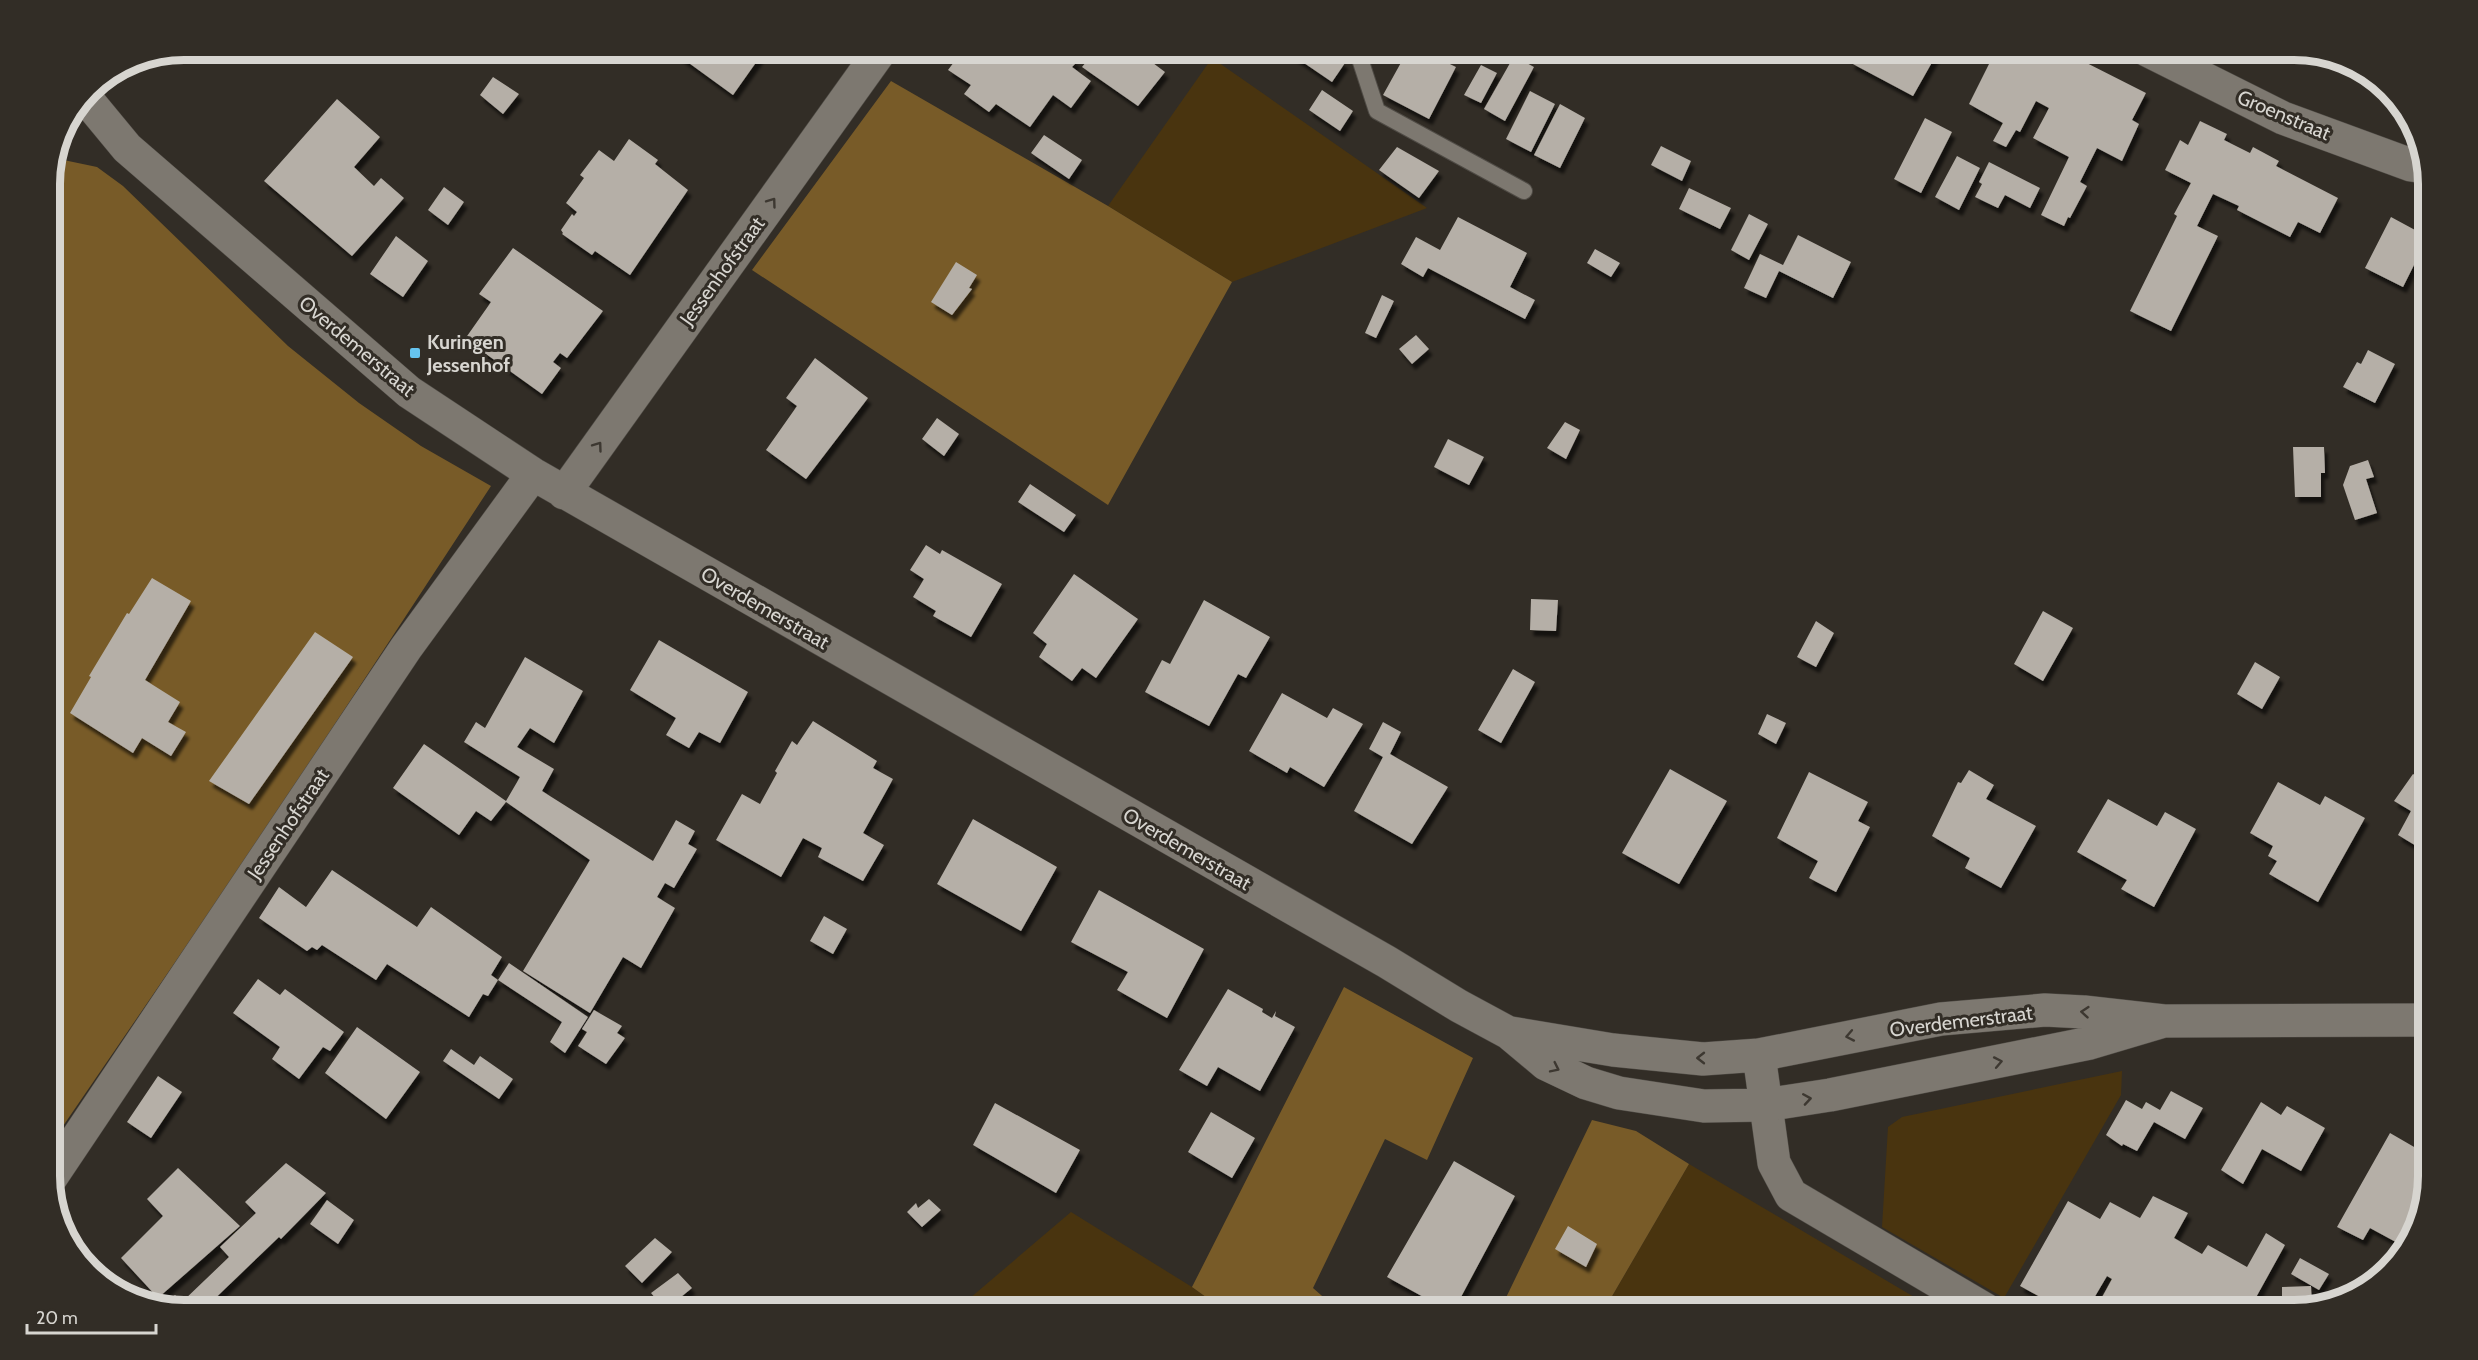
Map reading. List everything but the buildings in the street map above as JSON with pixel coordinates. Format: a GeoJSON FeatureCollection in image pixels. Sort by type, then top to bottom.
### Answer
{"type":"FeatureCollection","features":[{"type":"Feature","properties":{"kind":"street","name":"Jessenhofstraat"},"geometry":{"type":"LineString","coordinates":[[564,493],[874,60]]}},
{"type":"Feature","properties":{"kind":"street","name":"Groenstraat"},"geometry":{"type":"LineString","coordinates":[[2167,60],[2283,118],[2417,166]]}},
{"type":"Feature","properties":{"kind":"street","name":"Overdemerstraat"},"geometry":{"type":"LineString","coordinates":[[90,103],[128,148],[409,392],[533,474],[1377,956],[1459,1006],[1509,1033],[1546,1064],[1586,1083],[1619,1093],[1704,1107],[1765,1105],[1830,1095],[2090,1043],[2164,1021]]}},
{"type":"Feature","properties":{"kind":"street","name":"Jessenhofstraat"},"geometry":{"type":"LineString","coordinates":[[60,1164],[406,648],[533,474]]}},
{"type":"Feature","properties":{"kind":"street","name":"Overdemerstraat"},"geometry":{"type":"LineString","coordinates":[[1509,1033],[1659,1056],[1703,1059],[1760,1055],[1941,1019],[2045,1010],[2084,1011],[2164,1021],[2418,1020]]}},
{"type":"Feature","properties":{"kind":"street"},"geometry":{"type":"LineString","coordinates":[[1760,1055],[1774,1162],[1791,1195],[1968,1300]]}},
{"type":"Feature","properties":{"kind":"lane"},"geometry":{"type":"LineString","coordinates":[[1360,60],[1377,111],[1524,191]]}},
{"type":"Feature","properties":{"kind":"shaded area"},"geometry":{"type":"Polygon","coordinates":[[[1211,60],[1215,60],[1427,208],[1232,282],[1108,206],[1211,60]]]}},
{"type":"Feature","properties":{"kind":"shaded area"},"geometry":{"type":"Polygon","coordinates":[[[891,81],[1108,206],[1232,282],[1108,505],[752,270],[891,81]]]}},
{"type":"Feature","properties":{"kind":"shaded area"},"geometry":{"type":"Polygon","coordinates":[[[63,160],[97,167],[123,186],[288,346],[359,403],[421,446],[491,486],[261,837],[60,1130],[60,176],[63,160]]]}},
{"type":"Feature","properties":{"kind":"shaded area"},"geometry":{"type":"Polygon","coordinates":[[[1344,987],[1473,1058],[1427,1160],[1385,1139],[1313,1288],[1327,1300],[1210,1300],[1192,1287],[1344,987]]]}},
{"type":"Feature","properties":{"kind":"shaded area"},"geometry":{"type":"Polygon","coordinates":[[[2122,1071],[2121,1095],[2004,1298],[1882,1227],[1888,1127],[1902,1117],[2122,1071]]]}},
{"type":"Feature","properties":{"kind":"shaded area"},"geometry":{"type":"Polygon","coordinates":[[[1592,1120],[1636,1131],[1689,1164],[1610,1300],[1505,1300],[1592,1120]]]}},
{"type":"Feature","properties":{"kind":"shaded area"},"geometry":{"type":"Polygon","coordinates":[[[1689,1164],[1919,1300],[1610,1300],[1689,1164]]]}},
{"type":"Feature","properties":{"kind":"shaded area"},"geometry":{"type":"Polygon","coordinates":[[[1071,1212],[1210,1300],[968,1300],[1071,1212]]]}},
{"type":"Feature","properties":{"kind":"place","name":"Kuringen Jessenhof"},"geometry":{"type":"Point","coordinates":[415,353]}}]}
